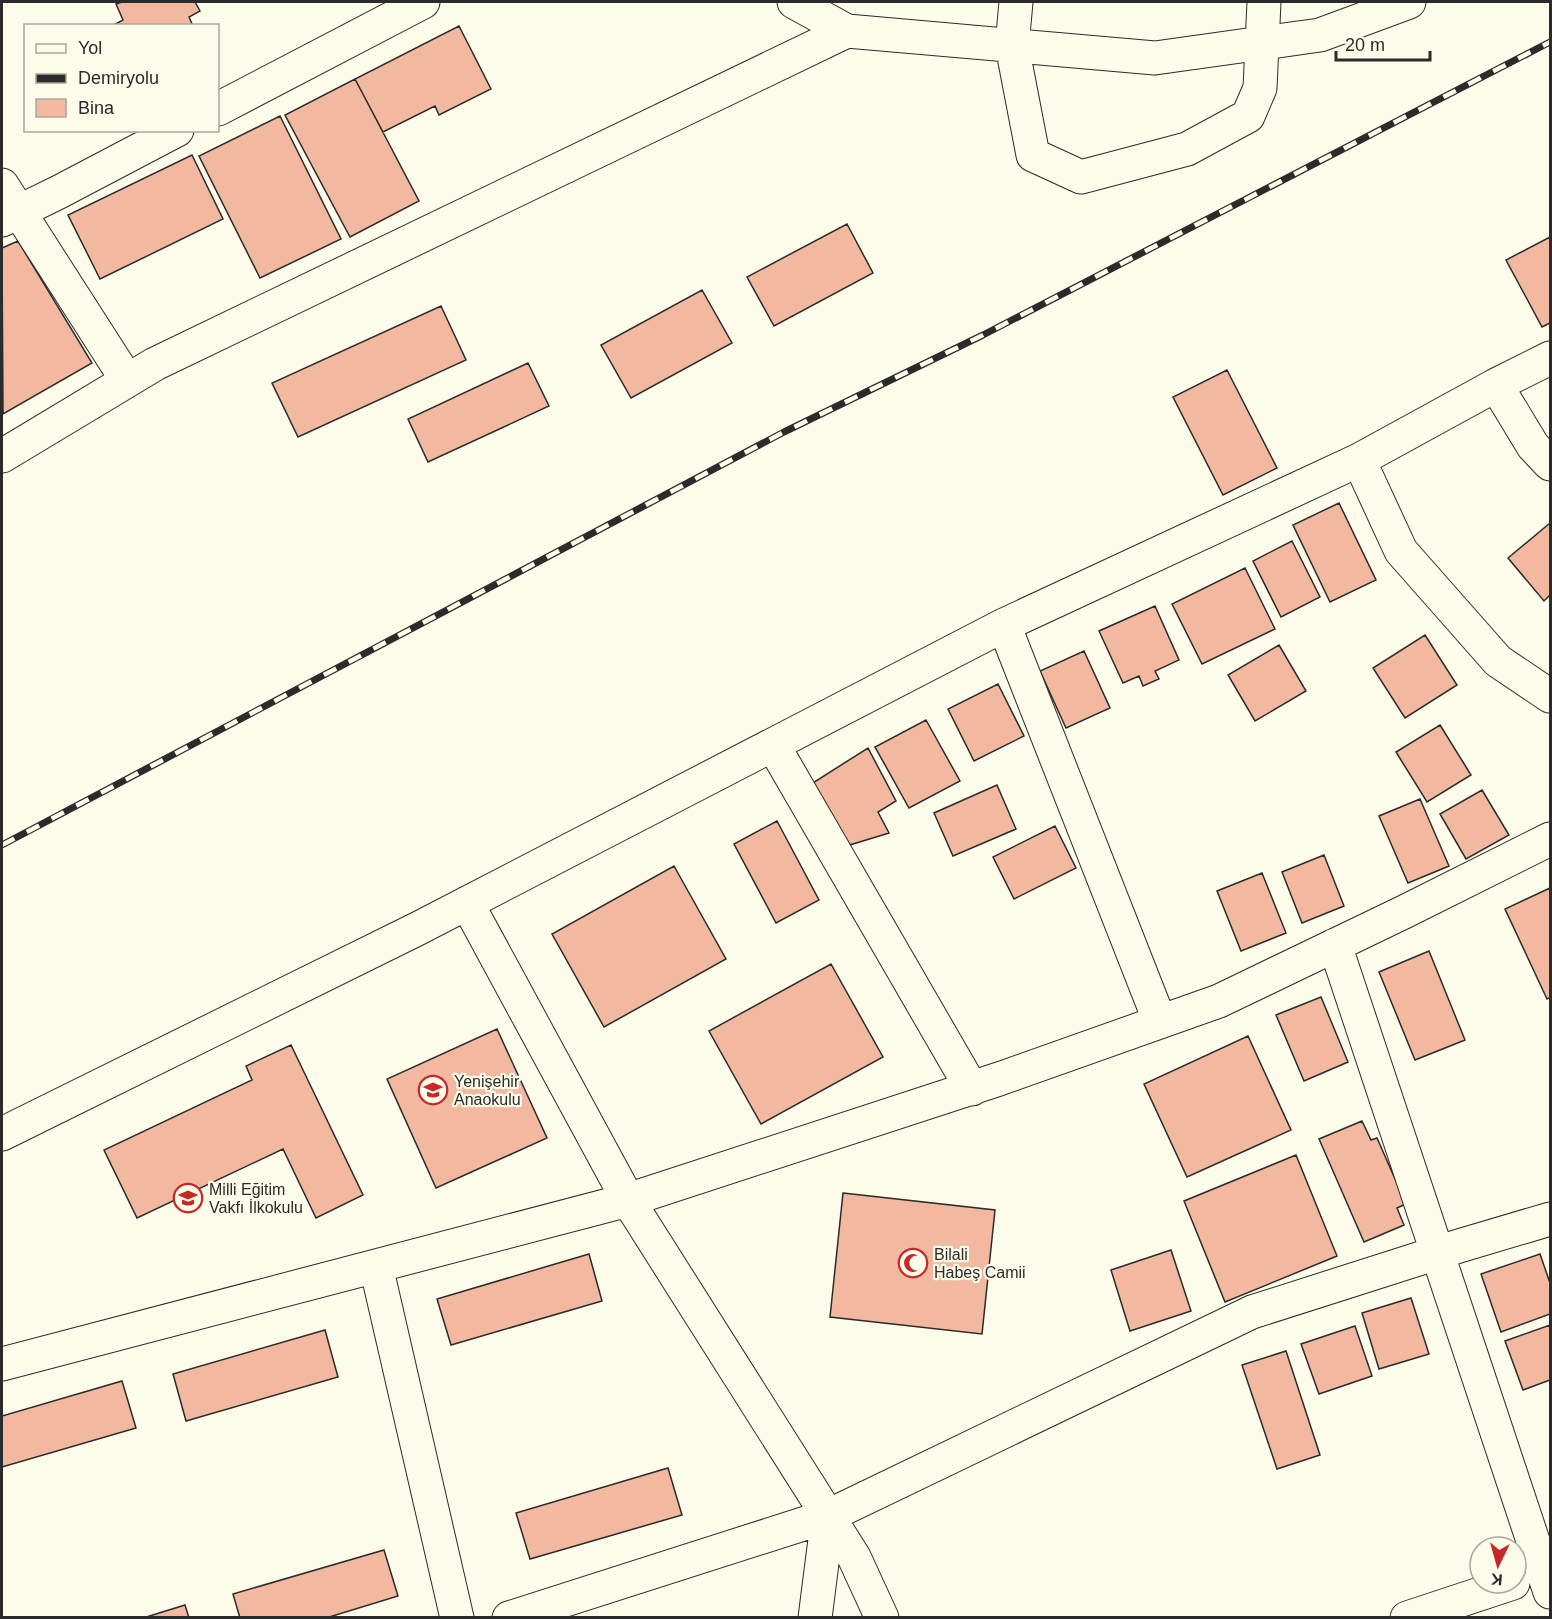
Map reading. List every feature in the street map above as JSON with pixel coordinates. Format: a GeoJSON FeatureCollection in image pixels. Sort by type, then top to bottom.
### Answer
{"type":"FeatureCollection","features":[{"type":"Feature","properties":{"kind":"street"},"geometry":{"type":"LineString","coordinates":[[219,108],[423,2]]}},
{"type":"Feature","properties":{"kind":"street"},"geometry":{"type":"LineString","coordinates":[[794,2],[847,32],[1155,58],[1320,35],[1409,2]]}},
{"type":"Feature","properties":{"kind":"street"},"geometry":{"type":"LineString","coordinates":[[1016,2],[1012,46],[1033,155],[1081,177],[1187,149],[1248,116],[1260,88],[1260,43],[1264,2]]}},
{"type":"Feature","properties":{"kind":"street"},"geometry":{"type":"LineString","coordinates":[[2,456],[155,363],[847,32]]}},
{"type":"Feature","properties":{"kind":"street"},"geometry":{"type":"LineString","coordinates":[[10,216],[173,132]]}},
{"type":"Feature","properties":{"kind":"street"},"geometry":{"type":"LineString","coordinates":[[2,185],[10,216],[127,380]]}},
{"type":"Feature","properties":{"kind":"street"},"geometry":{"type":"LineString","coordinates":[[2,1134],[467,903],[1004,626],[1359,460],[1496,385],[1551,358]]}},
{"type":"Feature","properties":{"kind":"street"},"geometry":{"type":"LineString","coordinates":[[1496,385],[1533,446],[1551,465]]}},
{"type":"Feature","properties":{"kind":"street"},"geometry":{"type":"LineString","coordinates":[[1359,460],[1401,551],[1498,661],[1551,696]]}},
{"type":"Feature","properties":{"kind":"street"},"geometry":{"type":"LineString","coordinates":[[1004,626],[1160,1022]]}},
{"type":"Feature","properties":{"kind":"street"},"geometry":{"type":"LineString","coordinates":[[773,745],[972,1089]]}},
{"type":"Feature","properties":{"kind":"street"},"geometry":{"type":"LineString","coordinates":[[2,1364],[628,1200],[972,1089],[1219,1001],[1551,839]]}},
{"type":"Feature","properties":{"kind":"street"},"geometry":{"type":"LineString","coordinates":[[467,903],[628,1200],[854,1557],[882,1617]]}},
{"type":"Feature","properties":{"kind":"street"},"geometry":{"type":"LineString","coordinates":[[1335,945],[1437,1253],[1535,1580],[1407,1617]]}},
{"type":"Feature","properties":{"kind":"street"},"geometry":{"type":"LineString","coordinates":[[509,1617],[828,1516],[1252,1312],[1437,1253],[1551,1220]]}},
{"type":"Feature","properties":{"kind":"street"},"geometry":{"type":"LineString","coordinates":[[376,1266],[457,1617]]}},
{"type":"Feature","properties":{"kind":"street"},"geometry":{"type":"LineString","coordinates":[[815,1617],[828,1516]]}},
{"type":"Feature","properties":{"kind":"building"},"geometry":{"type":"Polygon","coordinates":[[[122,2],[195,2],[200,11],[189,17],[192,24],[116,24],[123,20],[116,4],[122,2]]]}},
{"type":"Feature","properties":{"kind":"building"},"geometry":{"type":"Polygon","coordinates":[[[459,26],[491,89],[439,115],[435,106],[383,132],[355,79],[459,26]]]}},
{"type":"Feature","properties":{"kind":"building"},"geometry":{"type":"Polygon","coordinates":[[[355,79],[419,201],[350,237],[285,115],[355,79]]]}},
{"type":"Feature","properties":{"kind":"building"},"geometry":{"type":"Polygon","coordinates":[[[280,116],[341,239],[260,278],[199,156],[280,116]]]}},
{"type":"Feature","properties":{"kind":"building"},"geometry":{"type":"Polygon","coordinates":[[[192,155],[223,219],[100,279],[68,215],[192,155]]]}},
{"type":"Feature","properties":{"kind":"building"},"geometry":{"type":"Polygon","coordinates":[[[847,224],[873,273],[774,326],[747,277],[847,224]]]}},
{"type":"Feature","properties":{"kind":"building"},"geometry":{"type":"Polygon","coordinates":[[[1550,237],[1550,323],[1542,327],[1506,260],[1550,237]]]}},
{"type":"Feature","properties":{"kind":"building"},"geometry":{"type":"Polygon","coordinates":[[[18,241],[92,363],[3,414],[2,248],[18,241]]]}},
{"type":"Feature","properties":{"kind":"building"},"geometry":{"type":"Polygon","coordinates":[[[702,290],[732,343],[631,398],[601,345],[702,290]]]}},
{"type":"Feature","properties":{"kind":"building"},"geometry":{"type":"Polygon","coordinates":[[[441,306],[466,360],[298,437],[272,383],[441,306]]]}},
{"type":"Feature","properties":{"kind":"building"},"geometry":{"type":"Polygon","coordinates":[[[528,363],[549,406],[428,462],[408,419],[528,363]]]}},
{"type":"Feature","properties":{"kind":"building"},"geometry":{"type":"Polygon","coordinates":[[[1227,370],[1277,468],[1223,495],[1173,397],[1227,370]]]}},
{"type":"Feature","properties":{"kind":"building"},"geometry":{"type":"Polygon","coordinates":[[[1339,503],[1376,580],[1330,602],[1293,525],[1339,503]]]}},
{"type":"Feature","properties":{"kind":"building"},"geometry":{"type":"Polygon","coordinates":[[[1550,523],[1550,595],[1544,601],[1508,558],[1550,523]]]}},
{"type":"Feature","properties":{"kind":"building"},"geometry":{"type":"Polygon","coordinates":[[[1292,541],[1320,597],[1281,617],[1253,561],[1292,541]]]}},
{"type":"Feature","properties":{"kind":"building"},"geometry":{"type":"Polygon","coordinates":[[[1245,568],[1275,629],[1202,664],[1172,604],[1245,568]]]}},
{"type":"Feature","properties":{"kind":"building"},"geometry":{"type":"Polygon","coordinates":[[[1155,606],[1179,660],[1155,671],[1159,679],[1143,686],[1139,676],[1123,683],[1099,631],[1155,606]]]}},
{"type":"Feature","properties":{"kind":"building"},"geometry":{"type":"Polygon","coordinates":[[[1425,635],[1457,685],[1405,718],[1373,668],[1425,635]]]}},
{"type":"Feature","properties":{"kind":"building"},"geometry":{"type":"Polygon","coordinates":[[[1279,645],[1306,691],[1255,721],[1228,675],[1279,645]]]}},
{"type":"Feature","properties":{"kind":"building"},"geometry":{"type":"Polygon","coordinates":[[[1084,651],[1110,708],[1066,728],[1040,671],[1084,651]]]}},
{"type":"Feature","properties":{"kind":"building"},"geometry":{"type":"Polygon","coordinates":[[[998,684],[1024,736],[974,761],[948,709],[998,684]]]}},
{"type":"Feature","properties":{"kind":"building"},"geometry":{"type":"Polygon","coordinates":[[[926,720],[960,781],[909,808],[875,747],[926,720]]]}},
{"type":"Feature","properties":{"kind":"building"},"geometry":{"type":"Polygon","coordinates":[[[1440,725],[1471,775],[1427,802],[1396,752],[1440,725]]]}},
{"type":"Feature","properties":{"kind":"building"},"geometry":{"type":"Polygon","coordinates":[[[868,748],[896,801],[878,812],[889,833],[843,847],[808,786],[868,748]]]}},
{"type":"Feature","properties":{"kind":"building"},"geometry":{"type":"Polygon","coordinates":[[[997,785],[1016,829],[953,856],[934,813],[997,785]]]}},
{"type":"Feature","properties":{"kind":"building"},"geometry":{"type":"Polygon","coordinates":[[[1482,790],[1509,835],[1466,859],[1440,814],[1482,790]]]}},
{"type":"Feature","properties":{"kind":"building"},"geometry":{"type":"Polygon","coordinates":[[[1420,799],[1449,866],[1408,883],[1379,816],[1420,799]]]}},
{"type":"Feature","properties":{"kind":"building"},"geometry":{"type":"Polygon","coordinates":[[[777,821],[819,900],[776,923],[734,844],[777,821]]]}},
{"type":"Feature","properties":{"kind":"building"},"geometry":{"type":"Polygon","coordinates":[[[1055,826],[1076,868],[1014,899],[993,857],[1055,826]]]}},
{"type":"Feature","properties":{"kind":"building"},"geometry":{"type":"Polygon","coordinates":[[[1324,855],[1344,906],[1302,923],[1282,872],[1324,855]]]}},
{"type":"Feature","properties":{"kind":"building"},"geometry":{"type":"Polygon","coordinates":[[[674,866],[726,959],[604,1027],[552,934],[674,866]]]}},
{"type":"Feature","properties":{"kind":"building"},"geometry":{"type":"Polygon","coordinates":[[[1262,873],[1286,933],[1241,951],[1217,891],[1262,873]]]}},
{"type":"Feature","properties":{"kind":"building"},"geometry":{"type":"Polygon","coordinates":[[[1550,888],[1550,997],[1547,999],[1505,909],[1550,888]]]}},
{"type":"Feature","properties":{"kind":"building"},"geometry":{"type":"Polygon","coordinates":[[[1429,951],[1465,1040],[1415,1060],[1379,972],[1429,951]]]}},
{"type":"Feature","properties":{"kind":"building"},"geometry":{"type":"Polygon","coordinates":[[[831,964],[883,1057],[761,1124],[709,1031],[831,964]]]}},
{"type":"Feature","properties":{"kind":"building"},"geometry":{"type":"Polygon","coordinates":[[[1321,997],[1348,1062],[1304,1081],[1276,1015],[1321,997]]]}},
{"type":"Feature","properties":{"kind":"building"},"geometry":{"type":"Polygon","coordinates":[[[497,1029],[547,1138],[436,1188],[387,1079],[497,1029]]]}},
{"type":"Feature","properties":{"kind":"building"},"geometry":{"type":"Polygon","coordinates":[[[1248,1036],[1291,1130],[1187,1177],[1144,1084],[1248,1036]]]}},
{"type":"Feature","properties":{"kind":"building"},"geometry":{"type":"Polygon","coordinates":[[[291,1045],[363,1195],[316,1218],[283,1149],[137,1218],[104,1150],[252,1080],[246,1066],[291,1045]]]}},
{"type":"Feature","properties":{"kind":"building"},"geometry":{"type":"Polygon","coordinates":[[[1362,1121],[1371,1140],[1377,1138],[1406,1204],[1397,1208],[1404,1225],[1364,1242],[1319,1139],[1362,1121]]]}},
{"type":"Feature","properties":{"kind":"building"},"geometry":{"type":"Polygon","coordinates":[[[1296,1155],[1337,1256],[1225,1302],[1184,1201],[1296,1155]]]}},
{"type":"Feature","properties":{"kind":"building","name":"Bilali Habeş Camii"},"geometry":{"type":"Polygon","coordinates":[[[843,1193],[995,1210],[982,1334],[830,1317],[843,1193]]]}},
{"type":"Feature","properties":{"kind":"building"},"geometry":{"type":"Polygon","coordinates":[[[1171,1250],[1191,1311],[1130,1331],[1111,1270],[1171,1250]]]}},
{"type":"Feature","properties":{"kind":"building"},"geometry":{"type":"Polygon","coordinates":[[[589,1254],[602,1301],[451,1345],[437,1299],[589,1254]]]}},
{"type":"Feature","properties":{"kind":"building"},"geometry":{"type":"Polygon","coordinates":[[[1540,1254],[1550,1283],[1550,1314],[1501,1332],[1481,1274],[1540,1254]]]}},
{"type":"Feature","properties":{"kind":"building"},"geometry":{"type":"Polygon","coordinates":[[[1411,1298],[1429,1354],[1379,1369],[1362,1313],[1411,1298]]]}},
{"type":"Feature","properties":{"kind":"building"},"geometry":{"type":"Polygon","coordinates":[[[1550,1325],[1550,1380],[1523,1390],[1505,1341],[1550,1325]]]}},
{"type":"Feature","properties":{"kind":"building"},"geometry":{"type":"Polygon","coordinates":[[[1355,1326],[1372,1376],[1319,1394],[1301,1344],[1355,1326]]]}},
{"type":"Feature","properties":{"kind":"building"},"geometry":{"type":"Polygon","coordinates":[[[325,1330],[338,1377],[186,1421],[173,1374],[325,1330]]]}},
{"type":"Feature","properties":{"kind":"building"},"geometry":{"type":"Polygon","coordinates":[[[1286,1351],[1320,1455],[1277,1469],[1242,1365],[1286,1351]]]}},
{"type":"Feature","properties":{"kind":"building"},"geometry":{"type":"Polygon","coordinates":[[[122,1381],[136,1428],[2,1467],[2,1416],[122,1381]]]}},
{"type":"Feature","properties":{"kind":"building"},"geometry":{"type":"Polygon","coordinates":[[[668,1468],[682,1515],[530,1559],[516,1513],[668,1468]]]}},
{"type":"Feature","properties":{"kind":"building"},"geometry":{"type":"Polygon","coordinates":[[[384,1550],[398,1596],[326,1618],[240,1618],[233,1594],[384,1550]]]}},
{"type":"Feature","properties":{"kind":"building"},"geometry":{"type":"Polygon","coordinates":[[[185,1605],[189,1618],[143,1618],[185,1605]]]}},
{"type":"Feature","properties":{"kind":"railway"},"geometry":{"type":"LineString","coordinates":[[2,845],[784,432],[983,335],[1550,42]]}},
{"type":"Feature","properties":{"kind":"place","name":"Yenişehir Anaokulu"},"geometry":{"type":"Point","coordinates":[433,1090]}},
{"type":"Feature","properties":{"kind":"place","name":"Milli Eğitim Vakfı İlkokulu"},"geometry":{"type":"Point","coordinates":[188,1198]}},
{"type":"Feature","properties":{"kind":"place","name":"Bilali Habeş Camii"},"geometry":{"type":"Point","coordinates":[913,1263]}}]}
